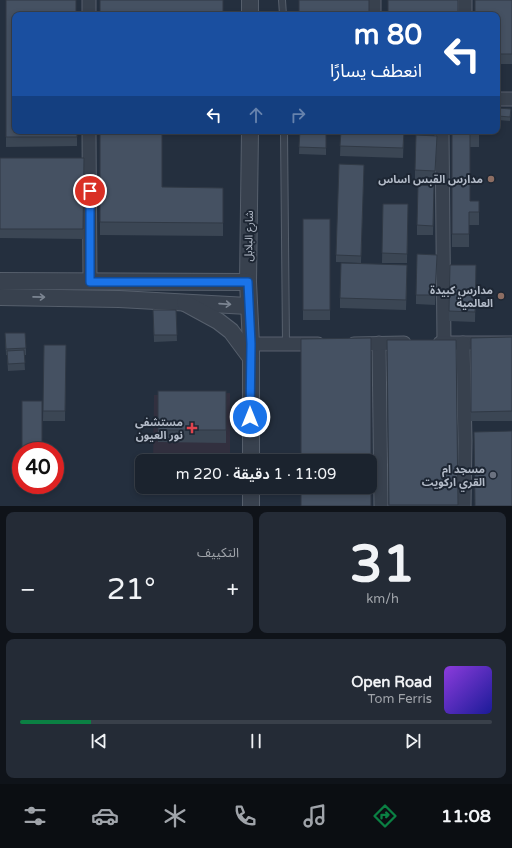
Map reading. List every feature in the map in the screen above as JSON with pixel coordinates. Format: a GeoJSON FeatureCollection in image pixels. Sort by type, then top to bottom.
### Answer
{"type":"FeatureCollection","features":[{"type":"Feature","properties":{"kind":"street"},"geometry":{"type":"LineString","coordinates":[[89,0],[89,12]]}},
{"type":"Feature","properties":{"kind":"street"},"geometry":{"type":"LineString","coordinates":[[250,0],[250,12]]}},
{"type":"Feature","properties":{"kind":"street"},"geometry":{"type":"LineString","coordinates":[[374,0],[374,12]]}},
{"type":"Feature","properties":{"kind":"street"},"geometry":{"type":"LineString","coordinates":[[465,0],[465,12]]}},
{"type":"Feature","properties":{"kind":"street"},"geometry":{"type":"LineString","coordinates":[[500,99],[512,99]]}},
{"type":"Feature","properties":{"kind":"street"},"geometry":{"type":"LineString","coordinates":[[89,134],[90,282]]}},
{"type":"Feature","properties":{"kind":"street","name":"شارع البلابل"},"geometry":{"type":"LineString","coordinates":[[250,134],[248,306],[251,351],[251,454]]}},
{"type":"Feature","properties":{"kind":"street"},"geometry":{"type":"LineString","coordinates":[[442,134],[444,343]]}},
{"type":"Feature","properties":{"kind":"street"},"geometry":{"type":"LineString","coordinates":[[74,161],[89,161]]}},
{"type":"Feature","properties":{"kind":"street"},"geometry":{"type":"LineString","coordinates":[[0,281],[248,282]]}},
{"type":"Feature","properties":{"kind":"street"},"geometry":{"type":"LineString","coordinates":[[0,297],[96,298],[248,306]]}},
{"type":"Feature","properties":{"kind":"street"},"geometry":{"type":"LineString","coordinates":[[182,302],[218,321],[231,331],[251,351],[286,344],[415,343]]}},
{"type":"Feature","properties":{"kind":"street"},"geometry":{"type":"LineString","coordinates":[[429,343],[512,342]]}},
{"type":"Feature","properties":{"kind":"street"},"geometry":{"type":"LineString","coordinates":[[379,343],[381,506]]}},
{"type":"Feature","properties":{"kind":"street"},"geometry":{"type":"LineString","coordinates":[[463,343],[465,442],[464,506]]}},
{"type":"Feature","properties":{"kind":"street"},"geometry":{"type":"LineString","coordinates":[[465,442],[481,441]]}},
{"type":"Feature","properties":{"kind":"street"},"geometry":{"type":"LineString","coordinates":[[251,494],[251,506]]}},
{"type":"Feature","properties":{"kind":"lane"},"geometry":{"type":"LineString","coordinates":[[282,0],[282,12]]}},
{"type":"Feature","properties":{"kind":"lane"},"geometry":{"type":"LineString","coordinates":[[284,134],[286,344]]}},
{"type":"Feature","properties":{"kind":"shaded area","name":"مستشفى نور العيون"},"geometry":{"type":"Polygon","coordinates":[[[230,393],[230,454],[153,454],[154,395],[230,393]]]}},
{"type":"Feature","properties":{"kind":"building"},"geometry":{"type":"Polygon","coordinates":[[[6,0],[76,0],[76,12],[12,12],[12,134],[77,134],[77,137],[6,137],[6,0]]]}},
{"type":"Feature","properties":{"kind":"building"},"geometry":{"type":"Polygon","coordinates":[[[100,0],[223,0],[223,12],[100,12],[100,0]]]}},
{"type":"Feature","properties":{"kind":"building"},"geometry":{"type":"Polygon","coordinates":[[[299,0],[369,0],[369,12],[299,12],[299,0]]]}},
{"type":"Feature","properties":{"kind":"building"},"geometry":{"type":"Polygon","coordinates":[[[388,0],[458,0],[458,12],[388,12],[388,0]]]}},
{"type":"Feature","properties":{"kind":"building"},"geometry":{"type":"Polygon","coordinates":[[[475,0],[512,0],[512,54],[500,54],[500,12],[475,12],[475,0]]]}},
{"type":"Feature","properties":{"kind":"building"},"geometry":{"type":"Polygon","coordinates":[[[500,108],[511,109],[510,117],[500,116],[500,108]]]}},
{"type":"Feature","properties":{"kind":"building"},"geometry":{"type":"Polygon","coordinates":[[[100,134],[162,134],[162,187],[223,188],[223,223],[100,222],[100,134]]]}},
{"type":"Feature","properties":{"kind":"building"},"geometry":{"type":"Polygon","coordinates":[[[300,134],[326,134],[326,148],[299,147],[300,134]]]}},
{"type":"Feature","properties":{"kind":"building"},"geometry":{"type":"Polygon","coordinates":[[[341,134],[404,134],[403,148],[340,146],[341,134]]]}},
{"type":"Feature","properties":{"kind":"building"},"geometry":{"type":"Polygon","coordinates":[[[452,134],[470,134],[470,201],[479,201],[479,212],[469,212],[469,234],[452,234],[452,134]]]}},
{"type":"Feature","properties":{"kind":"building"},"geometry":{"type":"Polygon","coordinates":[[[416,135],[437,136],[435,171],[415,170],[416,135]]]}},
{"type":"Feature","properties":{"kind":"building"},"geometry":{"type":"Polygon","coordinates":[[[0,158],[84,158],[83,229],[0,229],[0,158]]]}},
{"type":"Feature","properties":{"kind":"building"},"geometry":{"type":"Polygon","coordinates":[[[339,164],[364,165],[361,256],[336,255],[339,164]]]}},
{"type":"Feature","properties":{"kind":"building"},"geometry":{"type":"Polygon","coordinates":[[[418,185],[434,186],[433,226],[417,225],[418,185]]]}},
{"type":"Feature","properties":{"kind":"building"},"geometry":{"type":"Polygon","coordinates":[[[383,204],[408,204],[407,254],[382,253],[383,204]]]}},
{"type":"Feature","properties":{"kind":"building"},"geometry":{"type":"Polygon","coordinates":[[[303,219],[330,219],[330,310],[303,310],[303,219]]]}},
{"type":"Feature","properties":{"kind":"building"},"geometry":{"type":"Polygon","coordinates":[[[417,254],[437,255],[435,295],[416,295],[417,254]]]}},
{"type":"Feature","properties":{"kind":"building"},"geometry":{"type":"Polygon","coordinates":[[[341,263],[407,265],[406,300],[340,298],[341,263]]]}},
{"type":"Feature","properties":{"kind":"building"},"geometry":{"type":"Polygon","coordinates":[[[450,265],[476,265],[475,312],[449,311],[450,265]]]}},
{"type":"Feature","properties":{"kind":"building"},"geometry":{"type":"Polygon","coordinates":[[[153,310],[176,310],[177,335],[154,335],[153,310]]]}},
{"type":"Feature","properties":{"kind":"building"},"geometry":{"type":"Polygon","coordinates":[[[5,333],[25,333],[26,348],[6,349],[5,333]]]}},
{"type":"Feature","properties":{"kind":"building"},"geometry":{"type":"Polygon","coordinates":[[[512,337],[512,411],[471,412],[471,338],[512,337]]]}},
{"type":"Feature","properties":{"kind":"building"},"geometry":{"type":"Polygon","coordinates":[[[371,338],[371,454],[301,454],[301,339],[371,338]]]}},
{"type":"Feature","properties":{"kind":"building"},"geometry":{"type":"Polygon","coordinates":[[[387,340],[456,340],[458,505],[389,505],[387,340]]]}},
{"type":"Feature","properties":{"kind":"building"},"geometry":{"type":"Polygon","coordinates":[[[44,345],[66,345],[65,411],[43,411],[44,345]]]}},
{"type":"Feature","properties":{"kind":"building"},"geometry":{"type":"Polygon","coordinates":[[[24,350],[25,363],[8,364],[7,351],[24,350]]]}},
{"type":"Feature","properties":{"kind":"building"},"geometry":{"type":"Polygon","coordinates":[[[158,391],[226,391],[226,430],[158,430],[158,391]]]}},
{"type":"Feature","properties":{"kind":"building"},"geometry":{"type":"Polygon","coordinates":[[[22,401],[42,401],[42,442],[22,442],[22,401]]]}},
{"type":"Feature","properties":{"kind":"building","name":"مسجد ام القري اركويت"},"geometry":{"type":"Polygon","coordinates":[[[512,431],[512,506],[475,506],[474,432],[512,431]]]}},
{"type":"Feature","properties":{"kind":"building"},"geometry":{"type":"Polygon","coordinates":[[[301,494],[371,494],[371,506],[301,506],[301,494]]]}},
{"type":"Feature","properties":{"kind":"place","name":"مدارس القبس اساس"},"geometry":{"type":"Point","coordinates":[491,179]}},
{"type":"Feature","properties":{"kind":"place","name":"مدارس كبيدة العالمية"},"geometry":{"type":"Point","coordinates":[501,296]}},
{"type":"Feature","properties":{"kind":"place","name":"مستشفى نور العيون"},"geometry":{"type":"Point","coordinates":[192,428]}},
{"type":"Feature","properties":{"kind":"place","name":"مسجد ام القري اركويت"},"geometry":{"type":"Point","coordinates":[493,475]}},
{"type":"Feature","properties":{"kind":"route"},"geometry":{"type":"LineString","coordinates":[[90,191],[90,282],[248,282],[251,344],[250,417]]}}]}
